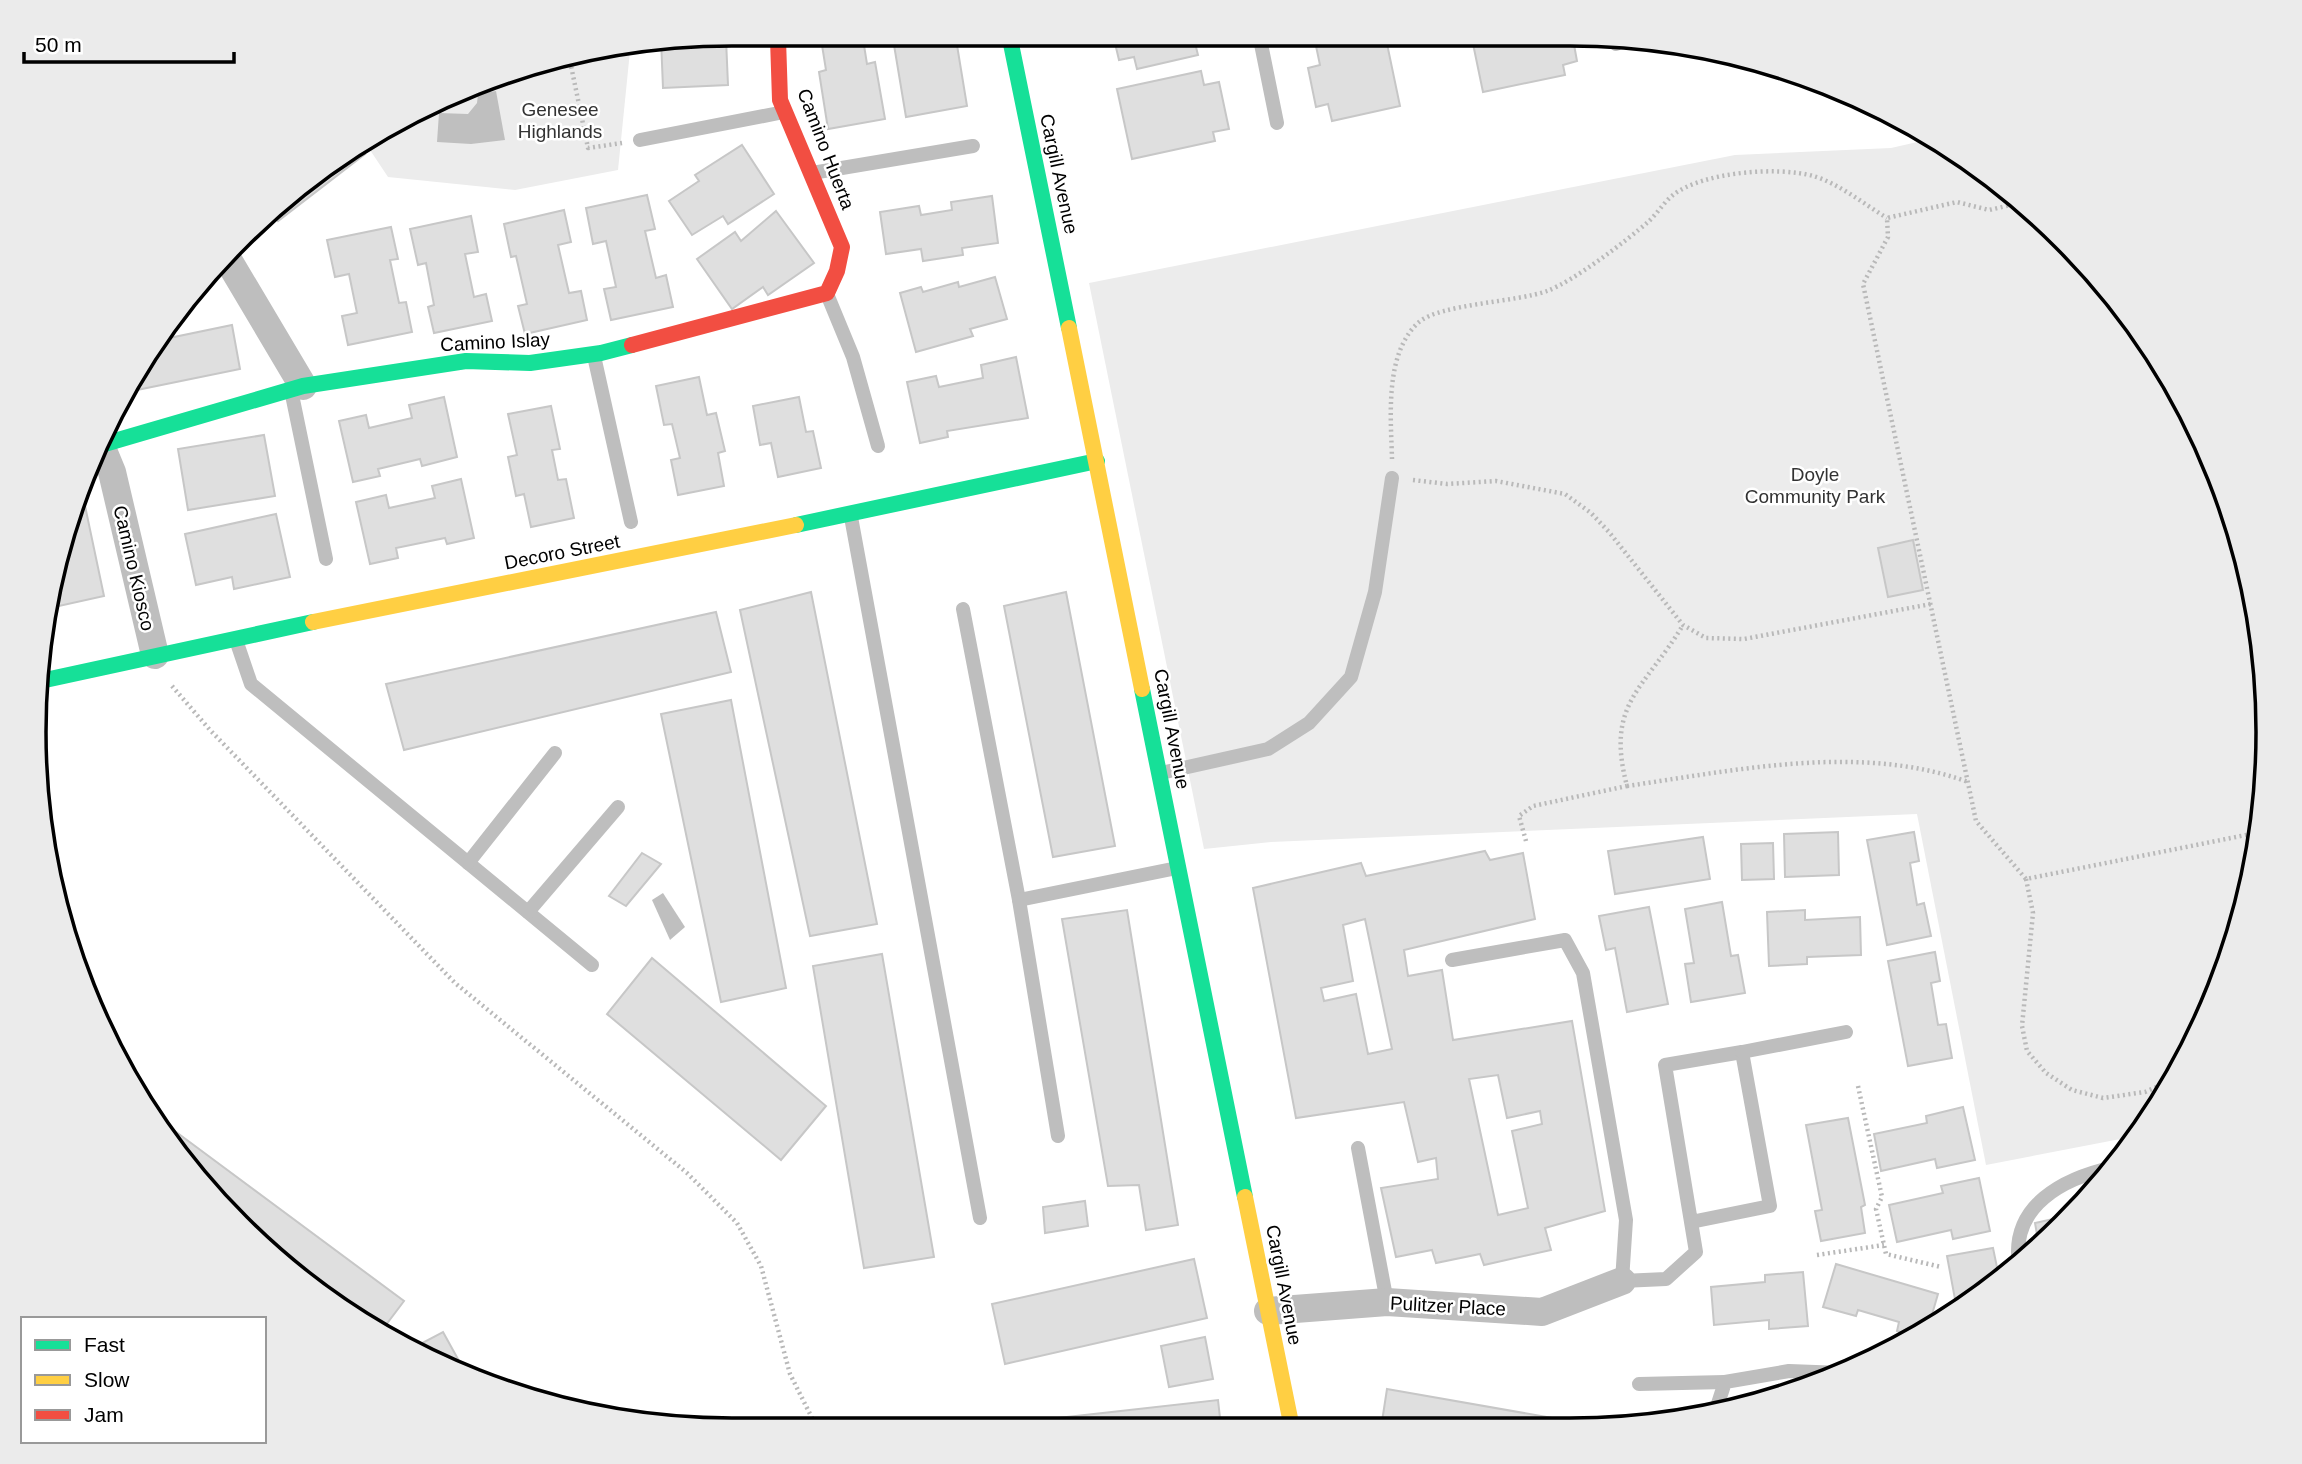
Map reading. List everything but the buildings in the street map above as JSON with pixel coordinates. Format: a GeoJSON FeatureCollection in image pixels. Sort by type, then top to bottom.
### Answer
{"type":"FeatureCollection","features":[{"type":"Feature","properties":{"kind":"street","name":"Camino Huerta"},"geometry":{"type":"LineString","coordinates":[[778,46],[780,100],[842,247],[838,271],[827,293]]}},
{"type":"Feature","properties":{"kind":"street","name":"Cargill Avenue"},"geometry":{"type":"LineString","coordinates":[[1011,46],[1290,1418]]}},
{"type":"Feature","properties":{"kind":"street"},"geometry":{"type":"LineString","coordinates":[[230,264],[297,387]]}},
{"type":"Feature","properties":{"kind":"street","name":"Camino Islay"},"geometry":{"type":"LineString","coordinates":[[110,441],[297,387],[466,361],[530,363],[594,354],[827,293]]}},
{"type":"Feature","properties":{"kind":"street","name":"Camino Kiosco"},"geometry":{"type":"LineString","coordinates":[[104,455],[111,472],[155,655]]}},
{"type":"Feature","properties":{"kind":"street","name":"Decoro Street"},"geometry":{"type":"LineString","coordinates":[[48,679],[236,638],[851,516],[1097,461]]}},
{"type":"Feature","properties":{"kind":"street","name":"Pulitzer Place"},"geometry":{"type":"LineString","coordinates":[[1268,1311],[1387,1302],[1542,1312],[1622,1281]]}},
{"type":"Feature","properties":{"kind":"lane"},"geometry":{"type":"LineString","coordinates":[[1261,46],[1277,123]]}},
{"type":"Feature","properties":{"kind":"lane"},"geometry":{"type":"LineString","coordinates":[[640,140],[785,112]]}},
{"type":"Feature","properties":{"kind":"lane"},"geometry":{"type":"LineString","coordinates":[[810,173],[973,146]]}},
{"type":"Feature","properties":{"kind":"lane"},"geometry":{"type":"LineString","coordinates":[[827,293],[853,357],[877,446]]}},
{"type":"Feature","properties":{"kind":"lane"},"geometry":{"type":"LineString","coordinates":[[594,354],[631,522]]}},
{"type":"Feature","properties":{"kind":"lane"},"geometry":{"type":"LineString","coordinates":[[297,387],[326,558]]}},
{"type":"Feature","properties":{"kind":"lane"},"geometry":{"type":"LineString","coordinates":[[1159,774],[1268,749],[1309,723],[1351,677],[1375,592],[1392,478]]}},
{"type":"Feature","properties":{"kind":"lane"},"geometry":{"type":"LineString","coordinates":[[851,516],[980,1218]]}},
{"type":"Feature","properties":{"kind":"lane"},"geometry":{"type":"LineString","coordinates":[[962,609],[1019,900],[1058,1136]]}},
{"type":"Feature","properties":{"kind":"lane"},"geometry":{"type":"LineString","coordinates":[[236,638],[251,684],[592,965]]}},
{"type":"Feature","properties":{"kind":"lane"},"geometry":{"type":"LineString","coordinates":[[468,863],[555,753]]}},
{"type":"Feature","properties":{"kind":"lane"},"geometry":{"type":"LineString","coordinates":[[528,912],[618,807]]}},
{"type":"Feature","properties":{"kind":"lane"},"geometry":{"type":"LineString","coordinates":[[1019,900],[1179,868]]}},
{"type":"Feature","properties":{"kind":"lane"},"geometry":{"type":"LineString","coordinates":[[1452,960],[1565,940],[1583,973],[1626,1220],[1622,1281],[1666,1279],[1685,1265],[1696,1252],[1665,1065],[1846,1032]]}},
{"type":"Feature","properties":{"kind":"lane"},"geometry":{"type":"LineString","coordinates":[[1691,1222],[1770,1206],[1742,1052]]}},
{"type":"Feature","properties":{"kind":"lane"},"geometry":{"type":"LineString","coordinates":[[1358,1147],[1387,1302]]}},
{"type":"Feature","properties":{"kind":"lane"},"geometry":{"type":"LineString","coordinates":[[2018,1253],[2016,1240],[2030,1210],[2079,1174],[2098,1170]]}},
{"type":"Feature","properties":{"kind":"lane"},"geometry":{"type":"LineString","coordinates":[[1639,1384],[1725,1382],[1789,1371],[1817,1372]]}},
{"type":"Feature","properties":{"kind":"lane"},"geometry":{"type":"LineString","coordinates":[[1719,1402],[1725,1382]]}},
{"type":"Feature","properties":{"kind":"path"},"geometry":{"type":"LineString","coordinates":[[562,69],[572,67],[588,148],[640,140]]}},
{"type":"Feature","properties":{"kind":"path"},"geometry":{"type":"LineString","coordinates":[[1931,604],[1744,639],[1706,638],[1683,625],[1609,532],[1591,513],[1565,494],[1496,481],[1447,484],[1392,478],[1394,375],[1404,342],[1420,321],[1458,308],[1548,291],[1648,222],[1674,194],[1706,180],[1774,172],[1813,176],[1886,218],[1957,202],[1989,210],[2010,205]]}},
{"type":"Feature","properties":{"kind":"path"},"geometry":{"type":"LineString","coordinates":[[1886,218],[1888,237],[1863,284],[1976,821],[2026,879],[2034,913],[2022,1026],[2027,1051],[2046,1073],[2072,1090],[2104,1098],[2145,1092],[2158,1086]]}},
{"type":"Feature","properties":{"kind":"path"},"geometry":{"type":"LineString","coordinates":[[1627,786],[1618,740],[1626,708],[1683,625]]}},
{"type":"Feature","properties":{"kind":"path"},"geometry":{"type":"LineString","coordinates":[[155,655],[179,697],[455,983],[687,1173],[737,1223],[761,1266],[790,1374],[812,1418]]}},
{"type":"Feature","properties":{"kind":"path"},"geometry":{"type":"LineString","coordinates":[[1526,841],[1519,816],[1533,806],[1627,786],[1824,762],[1907,765],[1935,770],[1969,783]]}},
{"type":"Feature","properties":{"kind":"path"},"geometry":{"type":"LineString","coordinates":[[2026,879],[2249,834]]}},
{"type":"Feature","properties":{"kind":"path"},"geometry":{"type":"LineString","coordinates":[[1858,1086],[1882,1197],[1876,1209],[1886,1254],[1941,1267]]}},
{"type":"Feature","properties":{"kind":"path"},"geometry":{"type":"LineString","coordinates":[[1816,1255],[1884,1245]]}},
{"type":"Feature","properties":{"kind":"green space","name":"Genesee Highlands"},"geometry":{"type":"Polygon","coordinates":[[[630,53],[618,170],[515,190],[388,177],[370,149],[428,116],[511,82],[554,69],[630,53]]]}},
{"type":"Feature","properties":{"kind":"green space","name":"Doyle Community Park"},"geometry":{"type":"Polygon","coordinates":[[[1920,141],[1988,187],[2055,247],[2115,314],[2165,389],[2204,469],[2233,554],[2251,642],[2256,732],[2251,822],[2233,910],[2220,953],[2186,1036],[2165,1075],[2123,1138],[1986,1165],[1917,814],[1271,842],[1204,849],[1089,283],[1735,155],[1891,148],[1920,141]]]}},
{"type":"Feature","properties":{"kind":"shaded area"},"geometry":{"type":"Polygon","coordinates":[[[496,91],[505,140],[471,144],[437,142],[439,113],[468,114],[481,94],[496,91]]]}},
{"type":"Feature","properties":{"kind":"shaded area"},"geometry":{"type":"Polygon","coordinates":[[[663,893],[685,927],[670,940],[652,900],[663,893]]]}},
{"type":"Feature","properties":{"kind":"traffic: fast"},"geometry":{"type":"LineString","coordinates":[[1011,46],[1069,328]]}},
{"type":"Feature","properties":{"kind":"traffic: fast"},"geometry":{"type":"LineString","coordinates":[[110,442],[303,386],[466,361],[530,363],[601,353],[632,345]]}},
{"type":"Feature","properties":{"kind":"traffic: fast"},"geometry":{"type":"LineString","coordinates":[[796,525],[1097,461]]}},
{"type":"Feature","properties":{"kind":"traffic: fast"},"geometry":{"type":"LineString","coordinates":[[48,679],[313,622]]}},
{"type":"Feature","properties":{"kind":"traffic: fast"},"geometry":{"type":"LineString","coordinates":[[1142,689],[1245,1197]]}},
{"type":"Feature","properties":{"kind":"traffic: slow"},"geometry":{"type":"LineString","coordinates":[[1069,328],[1142,689]]}},
{"type":"Feature","properties":{"kind":"traffic: slow"},"geometry":{"type":"LineString","coordinates":[[313,622],[796,525]]}},
{"type":"Feature","properties":{"kind":"traffic: slow"},"geometry":{"type":"LineString","coordinates":[[1245,1197],[1290,1418]]}},
{"type":"Feature","properties":{"kind":"traffic: jam"},"geometry":{"type":"LineString","coordinates":[[632,345],[827,293],[837,271],[842,247],[780,100],[778,46]]}}]}
